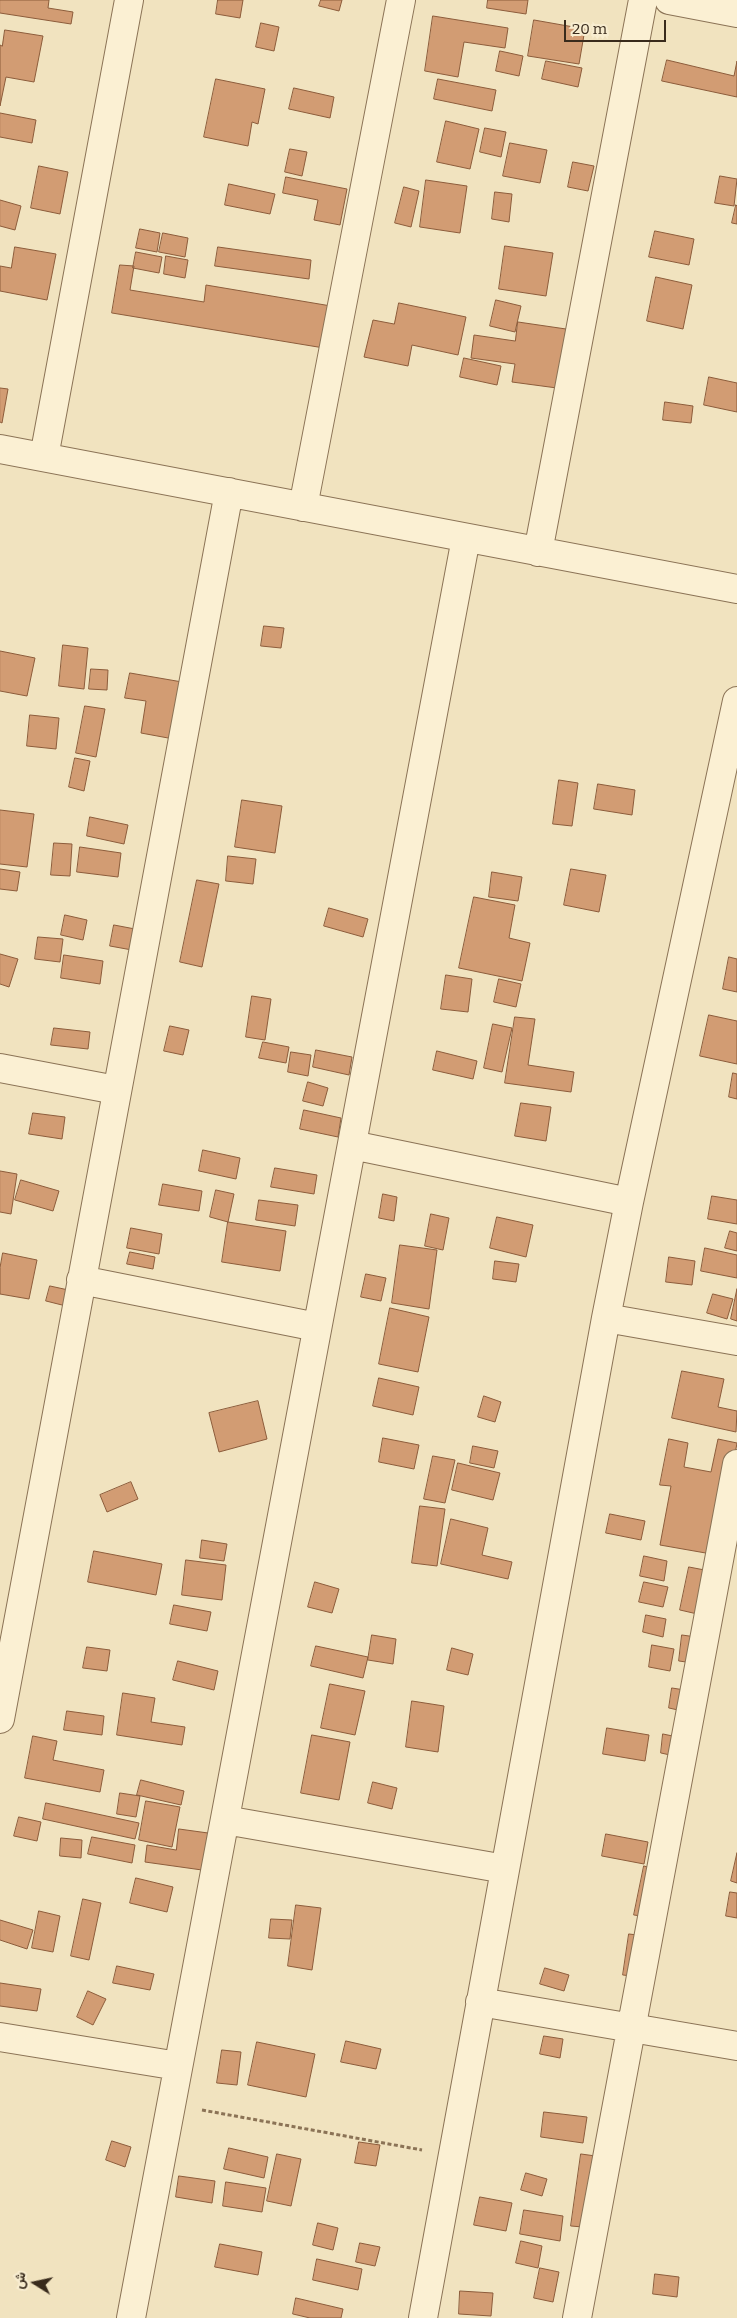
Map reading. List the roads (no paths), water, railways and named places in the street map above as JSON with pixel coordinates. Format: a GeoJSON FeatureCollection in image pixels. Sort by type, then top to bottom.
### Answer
{"type":"FeatureCollection","features":[{"type":"Feature","properties":{"kind":"street"},"geometry":{"type":"LineString","coordinates":[[44,457],[129,0]]}},
{"type":"Feature","properties":{"kind":"street"},"geometry":{"type":"LineString","coordinates":[[303,507],[401,0]]}},
{"type":"Feature","properties":{"kind":"street"},"geometry":{"type":"LineString","coordinates":[[538,552],[643,0]]}},
{"type":"Feature","properties":{"kind":"street"},"geometry":{"type":"LineString","coordinates":[[669,0],[737,13]]}},
{"type":"Feature","properties":{"kind":"street"},"geometry":{"type":"LineString","coordinates":[[0,449],[737,589]]}},
{"type":"Feature","properties":{"kind":"street"},"geometry":{"type":"LineString","coordinates":[[0,1719],[229,492]]}},
{"type":"Feature","properties":{"kind":"street"},"geometry":{"type":"LineString","coordinates":[[131,2318],[466,538]]}},
{"type":"Feature","properties":{"kind":"street"},"geometry":{"type":"LineString","coordinates":[[423,2318],[606,1318],[629,1202],[737,701]]}},
{"type":"Feature","properties":{"kind":"street"},"geometry":{"type":"LineString","coordinates":[[0,1068],[116,1090]]}},
{"type":"Feature","properties":{"kind":"street"},"geometry":{"type":"LineString","coordinates":[[352,1145],[629,1202]]}},
{"type":"Feature","properties":{"kind":"street"},"geometry":{"type":"LineString","coordinates":[[81,1280],[317,1326]]}},
{"type":"Feature","properties":{"kind":"street"},"geometry":{"type":"LineString","coordinates":[[606,1318],[737,1341]]}},
{"type":"Feature","properties":{"kind":"street"},"geometry":{"type":"LineString","coordinates":[[577,2318],[737,1464]]}},
{"type":"Feature","properties":{"kind":"street"},"geometry":{"type":"LineString","coordinates":[[224,1820],[505,1869]]}},
{"type":"Feature","properties":{"kind":"street"},"geometry":{"type":"LineString","coordinates":[[480,2002],[737,2046]]}},
{"type":"Feature","properties":{"kind":"street"},"geometry":{"type":"LineString","coordinates":[[0,2037],[178,2066]]}}]}
